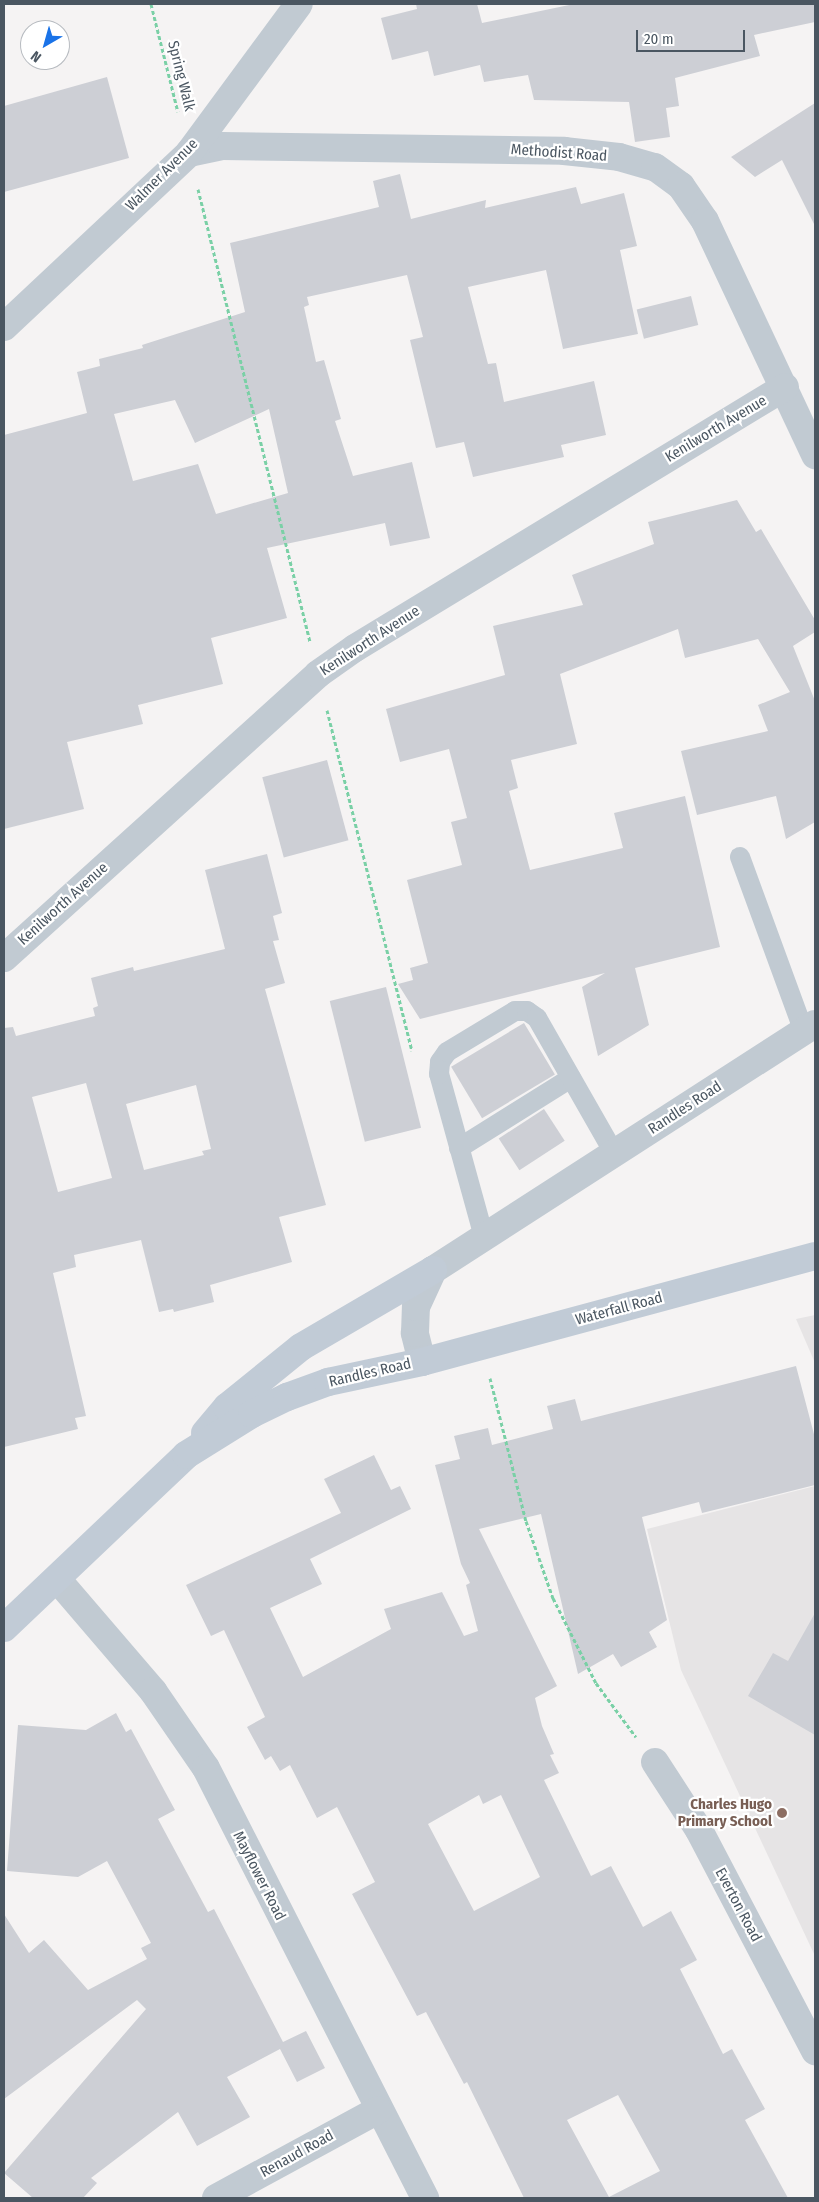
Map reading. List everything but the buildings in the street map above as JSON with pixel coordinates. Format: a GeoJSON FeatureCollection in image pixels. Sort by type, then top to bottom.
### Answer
{"type":"FeatureCollection","features":[{"type":"Feature","properties":{"kind":"street","name":"Walmer Avenue"},"geometry":{"type":"LineString","coordinates":[[4,327],[188,153],[299,4]]}},
{"type":"Feature","properties":{"kind":"street","name":"Methodist Road"},"geometry":{"type":"LineString","coordinates":[[188,153],[222,146],[564,150],[619,157],[655,167],[681,186],[705,221],[815,454]]}},
{"type":"Feature","properties":{"kind":"street","name":"Kenilworth Avenue"},"geometry":{"type":"LineString","coordinates":[[4,958],[318,674],[355,648],[785,387]]}},
{"type":"Feature","properties":{"kind":"street","name":"Randles Road"},"geometry":{"type":"LineString","coordinates":[[4,1628],[186,1455],[252,1414],[287,1397],[328,1382],[422,1362],[415,1334],[416,1307],[433,1270],[810,1028]]}},
{"type":"Feature","properties":{"kind":"street","name":"Waterfall Road"},"geometry":{"type":"LineString","coordinates":[[422,1362],[815,1256]]}},
{"type":"Feature","properties":{"kind":"street"},"geometry":{"type":"LineString","coordinates":[[186,1455],[227,1407],[268,1371],[301,1347],[433,1270]]}},
{"type":"Feature","properties":{"kind":"street","name":"Mayflower Road"},"geometry":{"type":"LineString","coordinates":[[57,1579],[153,1691],[206,1768],[378,2110],[425,2198]]}},
{"type":"Feature","properties":{"kind":"street","name":"Everton Road"},"geometry":{"type":"LineString","coordinates":[[655,1762],[698,1830],[815,2051]]}},
{"type":"Feature","properties":{"kind":"street","name":"Renaud Road"},"geometry":{"type":"LineString","coordinates":[[216,2198],[378,2110]]}},
{"type":"Feature","properties":{"kind":"lane"},"geometry":{"type":"LineString","coordinates":[[740,857],[810,1028]]}},
{"type":"Feature","properties":{"kind":"lane"},"geometry":{"type":"LineString","coordinates":[[484,1237],[439,1074],[440,1062],[447,1052],[515,1010],[527,1011],[537,1018],[614,1154]]}},
{"type":"Feature","properties":{"kind":"lane"},"geometry":{"type":"LineString","coordinates":[[459,1148],[571,1078]]}},
{"type":"Feature","properties":{"kind":"path","name":"Spring Walk"},"geometry":{"type":"LineString","coordinates":[[151,4],[412,1054]]}},
{"type":"Feature","properties":{"kind":"path"},"geometry":{"type":"LineString","coordinates":[[482,1346],[526,1522],[552,1598],[596,1683],[655,1762]]}},
{"type":"Feature","properties":{"kind":"shaded area"},"geometry":{"type":"Polygon","coordinates":[[[815,1315],[815,1363],[796,1319],[815,1315]]]}},
{"type":"Feature","properties":{"kind":"shaded area","name":"Charles Hugo Primary School"},"geometry":{"type":"Polygon","coordinates":[[[815,1486],[815,1956],[681,1670],[647,1529],[815,1486]]]}},
{"type":"Feature","properties":{"kind":"place","name":"Charles Hugo Primary School"},"geometry":{"type":"Point","coordinates":[782,1813]}}]}
